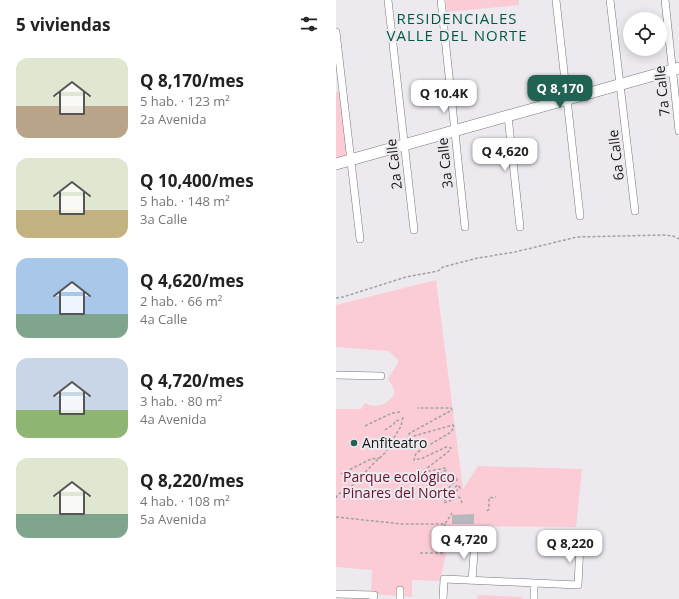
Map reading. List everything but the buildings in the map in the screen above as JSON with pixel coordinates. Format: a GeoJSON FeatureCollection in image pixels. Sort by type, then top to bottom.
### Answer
{"type":"FeatureCollection","features":[{"type":"Feature","properties":{"kind":"street","name":"2a Calle"},"geometry":{"type":"LineString","coordinates":[[388,0],[414,230]]}},
{"type":"Feature","properties":{"kind":"street","name":"3a Calle"},"geometry":{"type":"LineString","coordinates":[[441,0],[465,227]]}},
{"type":"Feature","properties":{"kind":"street"},"geometry":{"type":"LineString","coordinates":[[556,0],[580,216]]}},
{"type":"Feature","properties":{"kind":"street","name":"6a Calle"},"geometry":{"type":"LineString","coordinates":[[610,0],[635,211]]}},
{"type":"Feature","properties":{"kind":"street","name":"7a Calle"},"geometry":{"type":"LineString","coordinates":[[665,0],[676,69],[679,131]]}},
{"type":"Feature","properties":{"kind":"street"},"geometry":{"type":"LineString","coordinates":[[336,32],[360,239]]}},
{"type":"Feature","properties":{"kind":"street"},"geometry":{"type":"LineString","coordinates":[[336,164],[405,146],[455,130],[676,69]]}},
{"type":"Feature","properties":{"kind":"street"},"geometry":{"type":"LineString","coordinates":[[508,116],[520,226]]}},
{"type":"Feature","properties":{"kind":"street"},"geometry":{"type":"LineString","coordinates":[[336,375],[381,376]]}},
{"type":"Feature","properties":{"kind":"street"},"geometry":{"type":"LineString","coordinates":[[472,580],[475,540]]}},
{"type":"Feature","properties":{"kind":"street"},"geometry":{"type":"LineString","coordinates":[[444,599],[444,579],[578,585],[580,544]]}},
{"type":"Feature","properties":{"kind":"street"},"geometry":{"type":"LineString","coordinates":[[534,583],[534,599]]}},
{"type":"Feature","properties":{"kind":"street"},"geometry":{"type":"LineString","coordinates":[[400,590],[400,599]]}},
{"type":"Feature","properties":{"kind":"street"},"geometry":{"type":"LineString","coordinates":[[336,594],[374,595],[373,599]]}},
{"type":"Feature","properties":{"kind":"path"},"geometry":{"type":"LineString","coordinates":[[336,298],[406,277],[438,271],[443,267],[478,258],[515,252],[577,237],[664,235],[673,236],[679,239]]}},
{"type":"Feature","properties":{"kind":"path"},"geometry":{"type":"LineString","coordinates":[[401,482],[422,472],[451,448],[446,447],[414,460],[413,458],[416,453],[451,432],[454,427],[453,425],[410,437],[408,435],[410,433],[452,410],[451,408],[417,408]]}},
{"type":"Feature","properties":{"kind":"path"},"geometry":{"type":"LineString","coordinates":[[365,426],[392,413],[401,412]]}},
{"type":"Feature","properties":{"kind":"path"},"geometry":{"type":"LineString","coordinates":[[336,498],[338,494],[348,490],[385,453],[401,426],[402,418],[395,421],[394,424],[385,430]]}},
{"type":"Feature","properties":{"kind":"path"},"geometry":{"type":"LineString","coordinates":[[341,474],[371,459],[380,458]]}},
{"type":"Feature","properties":{"kind":"path"},"geometry":{"type":"LineString","coordinates":[[422,472],[446,468],[446,470],[432,478],[432,480],[457,477],[457,480],[443,493],[444,494],[458,485],[460,488],[445,500],[444,503],[446,504],[459,497],[462,503]]}},
{"type":"Feature","properties":{"kind":"path"},"geometry":{"type":"LineString","coordinates":[[487,511],[489,509],[489,498],[496,497]]}},
{"type":"Feature","properties":{"kind":"path"},"geometry":{"type":"LineString","coordinates":[[420,553],[443,553],[445,524],[452,513]]}},
{"type":"Feature","properties":{"kind":"path"},"geometry":{"type":"LineString","coordinates":[[336,517],[402,524],[445,524]]}},
{"type":"Feature","properties":{"kind":"green space"},"geometry":{"type":"Polygon","coordinates":[[[446,0],[519,0],[519,5],[447,12],[446,0]]]}},
{"type":"Feature","properties":{"kind":"green space"},"geometry":{"type":"Polygon","coordinates":[[[336,92],[340,92],[348,155],[336,158],[336,92]]]}},
{"type":"Feature","properties":{"kind":"green space","name":"Parque ecológico Pinares del Norte"},"geometry":{"type":"Polygon","coordinates":[[[436,280],[463,489],[478,466],[582,469],[576,527],[449,526],[448,545],[440,581],[412,580],[412,597],[371,594],[372,570],[336,567],[336,409],[361,409],[365,403],[377,406],[388,401],[394,395],[394,389],[388,379],[399,361],[389,351],[336,347],[336,305],[436,280]]]}},
{"type":"Feature","properties":{"kind":"green space"},"geometry":{"type":"Polygon","coordinates":[[[478,595],[523,597],[522,599],[477,599],[478,595]]]}},
{"type":"Feature","properties":{"kind":"place","name":"Anfiteatro"},"geometry":{"type":"Point","coordinates":[354,443]}},
{"type":"Feature","properties":{"kind":"district","name":"RESIDENCIALES VALLE DEL NORTE"},"geometry":{"type":"Point","coordinates":[457,28]}}]}
